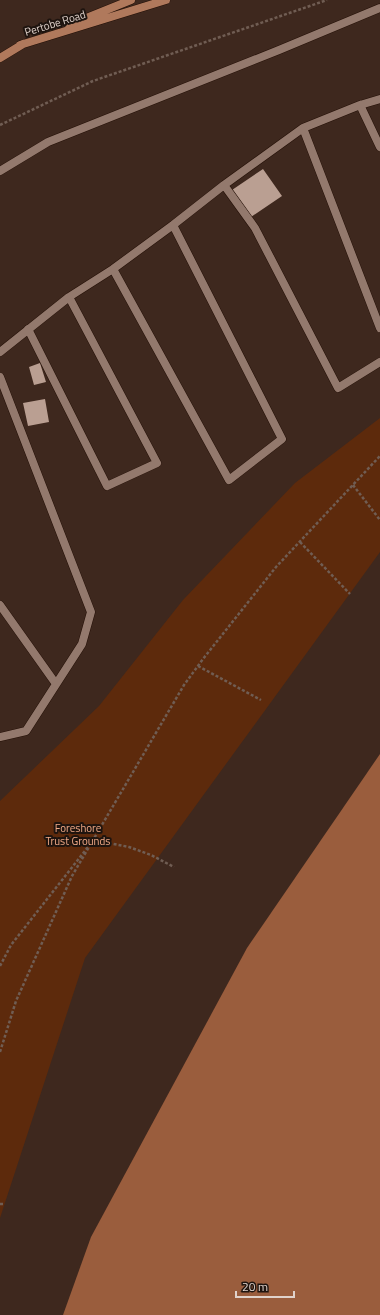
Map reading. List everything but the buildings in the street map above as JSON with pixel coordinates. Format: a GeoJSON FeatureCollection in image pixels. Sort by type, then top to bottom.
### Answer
{"type":"FeatureCollection","features":[{"type":"Feature","properties":{"kind":"street","name":"Pertobe Road"},"geometry":{"type":"LineString","coordinates":[[0,58],[20,45],[131,0]]}},
{"type":"Feature","properties":{"kind":"street","name":"Pertobe Road"},"geometry":{"type":"LineString","coordinates":[[20,45],[166,0]]}},
{"type":"Feature","properties":{"kind":"lane"},"geometry":{"type":"LineString","coordinates":[[0,171],[48,142],[380,8]]}},
{"type":"Feature","properties":{"kind":"lane"},"geometry":{"type":"LineString","coordinates":[[0,352],[69,297],[113,269],[173,225],[224,184],[303,128],[360,105],[380,100]]}},
{"type":"Feature","properties":{"kind":"lane"},"geometry":{"type":"LineString","coordinates":[[360,105],[380,147]]}},
{"type":"Feature","properties":{"kind":"lane"},"geometry":{"type":"LineString","coordinates":[[303,128],[380,328]]}},
{"type":"Feature","properties":{"kind":"lane"},"geometry":{"type":"LineString","coordinates":[[224,184],[255,228],[338,388],[380,362]]}},
{"type":"Feature","properties":{"kind":"lane"},"geometry":{"type":"LineString","coordinates":[[113,269],[229,480],[282,439],[173,225]]}},
{"type":"Feature","properties":{"kind":"lane"},"geometry":{"type":"LineString","coordinates":[[28,330],[107,486],[157,463],[69,297]]}},
{"type":"Feature","properties":{"kind":"lane"},"geometry":{"type":"LineString","coordinates":[[0,377],[91,612],[82,644],[26,731],[0,737]]}},
{"type":"Feature","properties":{"kind":"lane"},"geometry":{"type":"LineString","coordinates":[[0,605],[56,684]]}},
{"type":"Feature","properties":{"kind":"path"},"geometry":{"type":"LineString","coordinates":[[0,126],[93,80],[327,0]]}},
{"type":"Feature","properties":{"kind":"path"},"geometry":{"type":"LineString","coordinates":[[0,1052],[16,1001],[72,876],[184,685],[276,567],[380,456]]}},
{"type":"Feature","properties":{"kind":"path"},"geometry":{"type":"LineString","coordinates":[[353,485],[380,520]]}},
{"type":"Feature","properties":{"kind":"path"},"geometry":{"type":"LineString","coordinates":[[300,542],[350,594]]}},
{"type":"Feature","properties":{"kind":"path"},"geometry":{"type":"LineString","coordinates":[[198,666],[261,700]]}},
{"type":"Feature","properties":{"kind":"path"},"geometry":{"type":"LineString","coordinates":[[94,839],[128,847],[151,855],[174,867]]}},
{"type":"Feature","properties":{"kind":"path"},"geometry":{"type":"LineString","coordinates":[[0,966],[11,945],[94,839]]}},
{"type":"Feature","properties":{"kind":"green space","name":"Foreshore Trust Grounds"},"geometry":{"type":"Polygon","coordinates":[[[380,418],[380,552],[85,958],[0,1218],[0,801],[99,706],[183,600],[295,483],[380,418]]]}},
{"type":"Feature","properties":{"kind":"shaded area"},"geometry":{"type":"Polygon","coordinates":[[[380,754],[380,1315],[63,1315],[91,1237],[247,948],[380,754]]]}}]}
